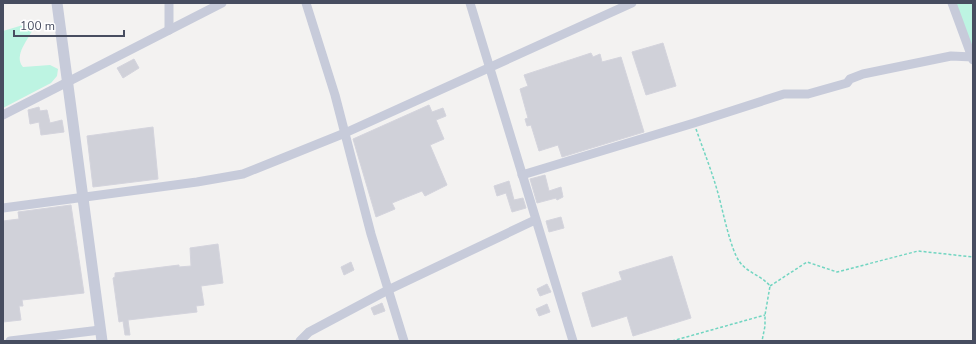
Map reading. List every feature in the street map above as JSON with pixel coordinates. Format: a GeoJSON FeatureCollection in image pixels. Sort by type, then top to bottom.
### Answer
{"type":"FeatureCollection","features":[{"type":"Feature","properties":{"kind":"street"},"geometry":{"type":"LineString","coordinates":[[57,3],[102,341]]}},
{"type":"Feature","properties":{"kind":"street"},"geometry":{"type":"LineString","coordinates":[[169,3],[169,30]]}},
{"type":"Feature","properties":{"kind":"street"},"geometry":{"type":"LineString","coordinates":[[3,115],[222,3]]}},
{"type":"Feature","properties":{"kind":"street"},"geometry":{"type":"LineString","coordinates":[[306,3],[335,95],[371,234],[404,341]]}},
{"type":"Feature","properties":{"kind":"street"},"geometry":{"type":"LineString","coordinates":[[470,3],[573,341]]}},
{"type":"Feature","properties":{"kind":"street"},"geometry":{"type":"LineString","coordinates":[[3,208],[197,182],[243,174],[345,133],[632,3]]}},
{"type":"Feature","properties":{"kind":"street"},"geometry":{"type":"LineString","coordinates":[[522,175],[784,94],[808,94],[847,83],[850,79],[863,74],[951,56],[973,58],[952,3]]}},
{"type":"Feature","properties":{"kind":"street"},"geometry":{"type":"LineString","coordinates":[[300,341],[309,332],[388,290],[536,220]]}},
{"type":"Feature","properties":{"kind":"street"},"geometry":{"type":"LineString","coordinates":[[10,341],[100,330]]}},
{"type":"Feature","properties":{"kind":"path"},"geometry":{"type":"LineString","coordinates":[[694,123],[715,183],[738,260],[745,268],[764,280],[770,286]]}},
{"type":"Feature","properties":{"kind":"path"},"geometry":{"type":"LineString","coordinates":[[762,341],[770,286],[807,262],[837,272],[918,251],[973,257]]}},
{"type":"Feature","properties":{"kind":"path"},"geometry":{"type":"LineString","coordinates":[[672,341],[765,315]]}},
{"type":"Feature","properties":{"kind":"green space"},"geometry":{"type":"Polygon","coordinates":[[[956,3],[973,3],[973,54],[956,3]]]}},
{"type":"Feature","properties":{"kind":"green space"},"geometry":{"type":"Polygon","coordinates":[[[23,25],[34,27],[21,52],[20,62],[23,67],[50,65],[58,69],[57,76],[51,83],[3,108],[3,31],[23,25]]]}},
{"type":"Feature","properties":{"kind":"building"},"geometry":{"type":"Polygon","coordinates":[[[663,43],[676,86],[646,95],[632,52],[663,43]]]}},
{"type":"Feature","properties":{"kind":"building"},"geometry":{"type":"Polygon","coordinates":[[[591,53],[593,57],[600,54],[602,62],[621,57],[644,132],[562,157],[558,145],[539,151],[531,125],[527,126],[525,119],[528,118],[520,89],[528,86],[524,75],[591,53]]]}},
{"type":"Feature","properties":{"kind":"building"},"geometry":{"type":"Polygon","coordinates":[[[134,59],[139,68],[123,78],[117,68],[134,59]]]}},
{"type":"Feature","properties":{"kind":"building"},"geometry":{"type":"Polygon","coordinates":[[[429,105],[432,112],[443,108],[446,116],[436,120],[444,139],[430,145],[447,185],[425,196],[422,191],[392,203],[395,209],[376,217],[353,139],[429,105]]]}},
{"type":"Feature","properties":{"kind":"building"},"geometry":{"type":"Polygon","coordinates":[[[39,107],[40,111],[47,110],[50,123],[62,120],[64,132],[41,135],[39,122],[30,124],[28,110],[39,107]]]}},
{"type":"Feature","properties":{"kind":"building"},"geometry":{"type":"Polygon","coordinates":[[[153,127],[158,179],[93,187],[87,136],[153,127]]]}},
{"type":"Feature","properties":{"kind":"building"},"geometry":{"type":"Polygon","coordinates":[[[545,175],[549,191],[561,187],[563,197],[557,200],[556,198],[537,203],[530,179],[545,175]]]}},
{"type":"Feature","properties":{"kind":"building"},"geometry":{"type":"Polygon","coordinates":[[[509,181],[514,200],[523,198],[526,208],[512,212],[506,193],[497,196],[494,186],[509,181]]]}},
{"type":"Feature","properties":{"kind":"building"},"geometry":{"type":"Polygon","coordinates":[[[71,205],[84,293],[22,300],[23,306],[19,306],[21,320],[3,322],[3,221],[19,219],[18,212],[71,205]]]}},
{"type":"Feature","properties":{"kind":"building"},"geometry":{"type":"Polygon","coordinates":[[[561,217],[564,228],[549,232],[546,221],[561,217]]]}},
{"type":"Feature","properties":{"kind":"building"},"geometry":{"type":"Polygon","coordinates":[[[218,244],[223,283],[201,286],[204,305],[196,306],[197,312],[128,320],[130,335],[125,335],[123,321],[119,322],[113,278],[115,277],[115,273],[179,265],[179,267],[191,266],[190,248],[218,244]]]}},
{"type":"Feature","properties":{"kind":"building"},"geometry":{"type":"Polygon","coordinates":[[[672,256],[691,318],[633,336],[627,316],[592,327],[582,293],[622,280],[619,272],[672,256]]]}},
{"type":"Feature","properties":{"kind":"building"},"geometry":{"type":"Polygon","coordinates":[[[351,262],[354,270],[344,275],[341,267],[351,262]]]}},
{"type":"Feature","properties":{"kind":"building"},"geometry":{"type":"Polygon","coordinates":[[[547,284],[551,292],[540,296],[537,289],[547,284]]]}},
{"type":"Feature","properties":{"kind":"building"},"geometry":{"type":"Polygon","coordinates":[[[382,303],[385,311],[374,315],[371,308],[382,303]]]}},
{"type":"Feature","properties":{"kind":"building"},"geometry":{"type":"Polygon","coordinates":[[[547,304],[550,312],[539,316],[536,309],[547,304]]]}}]}
